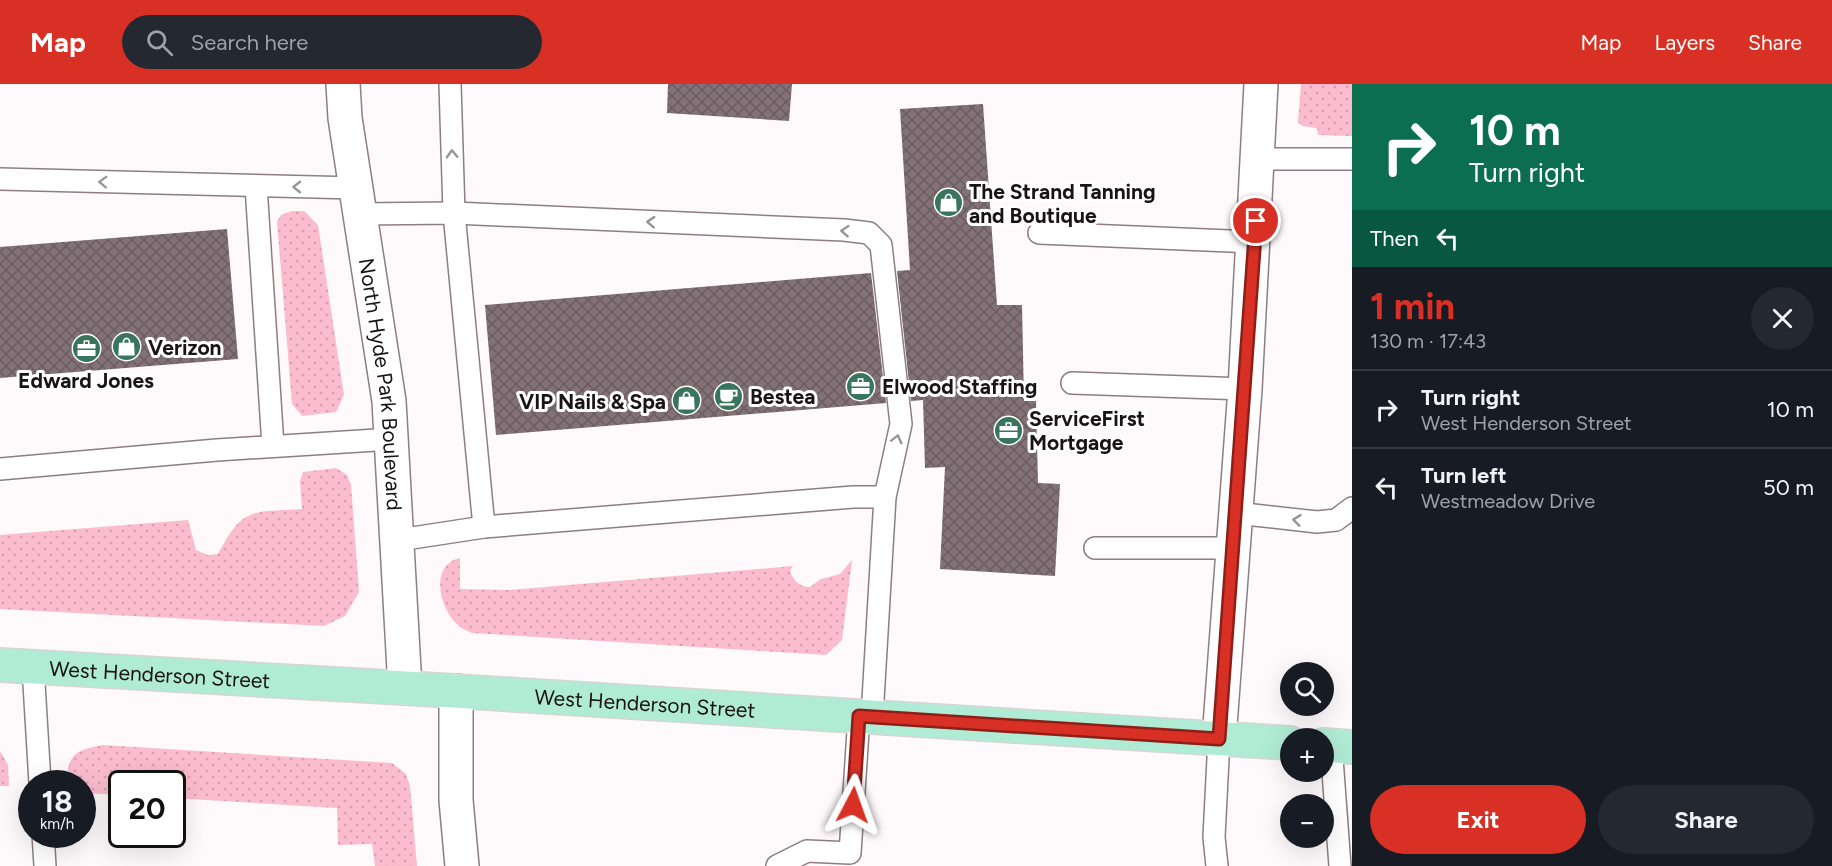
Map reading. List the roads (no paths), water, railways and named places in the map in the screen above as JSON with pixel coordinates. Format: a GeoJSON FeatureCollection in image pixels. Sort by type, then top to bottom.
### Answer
{"type":"FeatureCollection","features":[{"type":"Feature","properties":{"kind":"main road","name":"West Henderson Street"},"geometry":{"type":"LineString","coordinates":[[0,665],[1280,742]]}},
{"type":"Feature","properties":{"kind":"street","name":"North Hyde Park Boulevard"},"geometry":{"type":"LineString","coordinates":[[343,84],[392,439],[405,688]]}},
{"type":"Feature","properties":{"kind":"street"},"geometry":{"type":"LineString","coordinates":[[1219,739],[1245,389],[1262,84]]}},
{"type":"Feature","properties":{"kind":"street"},"geometry":{"type":"LineString","coordinates":[[456,691],[456,800],[462,866]]}},
{"type":"Feature","properties":{"kind":"lane"},"geometry":{"type":"LineString","coordinates":[[450,84],[454,213],[484,527]]}},
{"type":"Feature","properties":{"kind":"lane"},"geometry":{"type":"LineString","coordinates":[[1259,159],[1352,159]]}},
{"type":"Feature","properties":{"kind":"lane"},"geometry":{"type":"LineString","coordinates":[[0,179],[256,186],[454,213],[869,233],[881,245],[901,424],[885,497],[850,853],[807,850],[777,866]]}},
{"type":"Feature","properties":{"kind":"lane"},"geometry":{"type":"LineString","coordinates":[[256,186],[273,446]]}},
{"type":"Feature","properties":{"kind":"lane"},"geometry":{"type":"LineString","coordinates":[[1039,233],[1254,242]]}},
{"type":"Feature","properties":{"kind":"lane"},"geometry":{"type":"LineString","coordinates":[[1072,383],[1245,389]]}},
{"type":"Feature","properties":{"kind":"lane"},"geometry":{"type":"LineString","coordinates":[[0,469],[273,446],[392,439]]}},
{"type":"Feature","properties":{"kind":"lane"},"geometry":{"type":"LineString","coordinates":[[399,540],[484,527],[853,497],[885,497]]}},
{"type":"Feature","properties":{"kind":"lane"},"geometry":{"type":"LineString","coordinates":[[1236,513],[1317,522],[1336,520],[1352,508]]}},
{"type":"Feature","properties":{"kind":"lane"},"geometry":{"type":"LineString","coordinates":[[1095,548],[1233,548]]}},
{"type":"Feature","properties":{"kind":"lane"},"geometry":{"type":"LineString","coordinates":[[33,667],[39,770]]}},
{"type":"Feature","properties":{"kind":"lane"},"geometry":{"type":"LineString","coordinates":[[1217,866],[1214,837],[1219,739]]}},
{"type":"Feature","properties":{"kind":"lane"},"geometry":{"type":"LineString","coordinates":[[1335,746],[1340,866]]}},
{"type":"Feature","properties":{"kind":"lane"},"geometry":{"type":"LineString","coordinates":[[44,848],[45,866]]}},
{"type":"Feature","properties":{"kind":"place","name":"The Strand Tanning and Boutique"},"geometry":{"type":"Point","coordinates":[948,203]}},
{"type":"Feature","properties":{"kind":"place","name":"Verizon"},"geometry":{"type":"Point","coordinates":[127,347]}},
{"type":"Feature","properties":{"kind":"place","name":"Edward Jones"},"geometry":{"type":"Point","coordinates":[86,349]}},
{"type":"Feature","properties":{"kind":"place","name":"Elwood Staffing"},"geometry":{"type":"Point","coordinates":[861,386]}},
{"type":"Feature","properties":{"kind":"place","name":"Bestea"},"geometry":{"type":"Point","coordinates":[729,396]}},
{"type":"Feature","properties":{"kind":"place","name":"VIP Nails & Spa"},"geometry":{"type":"Point","coordinates":[687,401]}},
{"type":"Feature","properties":{"kind":"place","name":"ServiceFirst Mortgage"},"geometry":{"type":"Point","coordinates":[1008,430]}}]}
